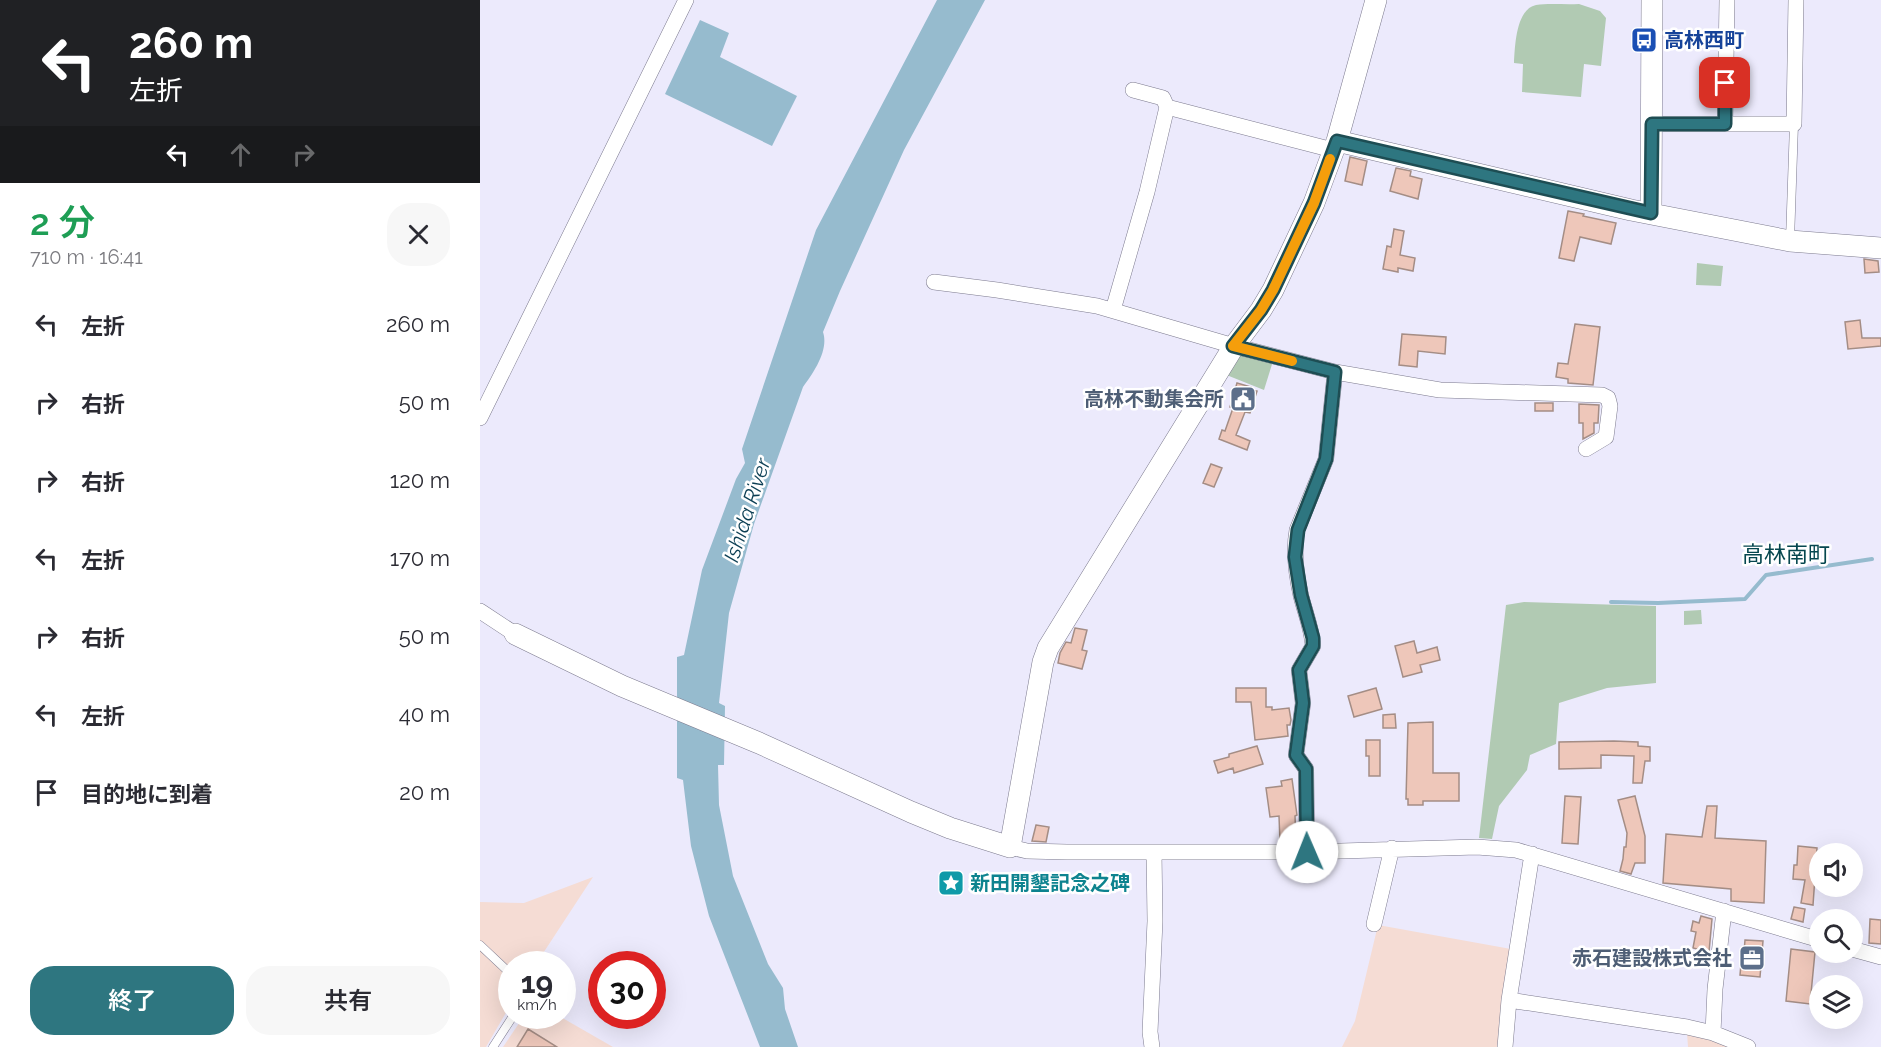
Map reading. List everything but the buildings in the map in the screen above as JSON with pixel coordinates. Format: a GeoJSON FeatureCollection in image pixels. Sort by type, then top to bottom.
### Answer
{"type":"FeatureCollection","features":[{"type":"Feature","properties":{"kind":"street"},"geometry":{"type":"LineString","coordinates":[[480,418],[686,0]]}},
{"type":"Feature","properties":{"kind":"street"},"geometry":{"type":"LineString","coordinates":[[1010,847],[1043,662],[1048,648],[1233,346],[1261,310],[1273,290],[1314,203],[1335,145],[1376,0]]}},
{"type":"Feature","properties":{"kind":"street"},"geometry":{"type":"LineString","coordinates":[[1651,213],[1652,0]]}},
{"type":"Feature","properties":{"kind":"street"},"geometry":{"type":"LineString","coordinates":[[1725,124],[1726,0]]}},
{"type":"Feature","properties":{"kind":"street"},"geometry":{"type":"LineString","coordinates":[[1652,124],[1794,124],[1797,0]]}},
{"type":"Feature","properties":{"kind":"street"},"geometry":{"type":"LineString","coordinates":[[1113,310],[1147,192],[1167,106],[1163,98],[1133,90]]}},
{"type":"Feature","properties":{"kind":"street"},"geometry":{"type":"LineString","coordinates":[[1167,106],[1335,145],[1790,241],[1881,248]]}},
{"type":"Feature","properties":{"kind":"street"},"geometry":{"type":"LineString","coordinates":[[934,282],[1097,306],[1233,346],[1335,372],[1440,390],[1602,395],[1608,398],[1610,406],[1606,438],[1586,449]]}},
{"type":"Feature","properties":{"kind":"street"},"geometry":{"type":"LineString","coordinates":[[1307,852],[1306,769],[1296,755],[1303,703],[1299,670],[1313,646],[1313,638],[1301,595],[1295,541],[1326,459],[1335,372]]}},
{"type":"Feature","properties":{"kind":"street"},"geometry":{"type":"LineString","coordinates":[[480,611],[515,634],[642,695],[759,743],[950,828],[1010,847],[1027,851],[1067,852],[1307,852],[1477,847],[1516,850],[1809,937]]}},
{"type":"Feature","properties":{"kind":"street"},"geometry":{"type":"LineString","coordinates":[[1374,924],[1392,848]]}},
{"type":"Feature","properties":{"kind":"street"},"geometry":{"type":"LineString","coordinates":[[1152,1047],[1150,1032],[1155,921],[1154,852]]}},
{"type":"Feature","properties":{"kind":"street"},"geometry":{"type":"LineString","coordinates":[[1506,1047],[1509,1000],[1532,854]]}},
{"type":"Feature","properties":{"kind":"street"},"geometry":{"type":"LineString","coordinates":[[1713,1033],[1714,989],[1724,911]]}},
{"type":"Feature","properties":{"kind":"street"},"geometry":{"type":"LineString","coordinates":[[1863,952],[1881,957]]}},
{"type":"Feature","properties":{"kind":"street"},"geometry":{"type":"LineString","coordinates":[[1509,1000],[1687,1027],[1713,1033],[1748,1047]]}},
{"type":"Feature","properties":{"kind":"lane"},"geometry":{"type":"LineString","coordinates":[[1790,241],[1794,124]]}},
{"type":"Feature","properties":{"kind":"lane"},"geometry":{"type":"LineString","coordinates":[[480,945],[498,962]]}},
{"type":"Feature","properties":{"kind":"lane"},"geometry":{"type":"LineString","coordinates":[[493,1047],[505,1029]]}},
{"type":"Feature","properties":{"kind":"shaded area"},"geometry":{"type":"Polygon","coordinates":[[[593,877],[545,951],[498,951],[498,1026],[486,1047],[480,1047],[480,902],[524,903],[593,877]]]}},
{"type":"Feature","properties":{"kind":"shaded area"},"geometry":{"type":"Polygon","coordinates":[[[1378,925],[1511,949],[1501,1047],[1342,1047],[1355,1021],[1378,925]]]}},
{"type":"Feature","properties":{"kind":"shaded area"},"geometry":{"type":"Polygon","coordinates":[[[576,1026],[613,1047],[503,1047],[515,1029],[576,1029],[576,1026]]]}},
{"type":"Feature","properties":{"kind":"shaded area"},"geometry":{"type":"Polygon","coordinates":[[[1687,1033],[1711,1039],[1732,1047],[1688,1047],[1687,1033]]]}},
{"type":"Feature","properties":{"kind":"green space"},"geometry":{"type":"Polygon","coordinates":[[[1579,4],[1600,11],[1606,18],[1601,66],[1584,64],[1581,97],[1522,92],[1523,64],[1514,63],[1518,29],[1524,13],[1536,5],[1579,4]]]}},
{"type":"Feature","properties":{"kind":"green space"},"geometry":{"type":"Polygon","coordinates":[[[1697,263],[1723,266],[1721,286],[1696,285],[1697,263]]]}},
{"type":"Feature","properties":{"kind":"green space"},"geometry":{"type":"Polygon","coordinates":[[[1238,352],[1273,361],[1264,390],[1224,374],[1238,352]]]}},
{"type":"Feature","properties":{"kind":"green space"},"geometry":{"type":"Polygon","coordinates":[[[1524,602],[1656,606],[1656,683],[1607,688],[1559,703],[1556,744],[1530,755],[1527,770],[1499,806],[1492,839],[1479,838],[1506,605],[1524,602]]]}},
{"type":"Feature","properties":{"kind":"green space"},"geometry":{"type":"Polygon","coordinates":[[[1701,610],[1702,624],[1684,625],[1684,611],[1701,610]]]}},
{"type":"Feature","properties":{"kind":"water","name":"Ishida River"},"geometry":{"type":"Polygon","coordinates":[[[937,0],[985,0],[904,150],[840,291],[823,332],[822,353],[816,368],[803,387],[754,524],[729,613],[719,703],[725,706],[724,765],[718,765],[719,805],[733,876],[768,964],[783,988],[785,1009],[798,1047],[760,1047],[709,916],[691,846],[683,780],[677,778],[677,657],[684,655],[702,570],[736,479],[745,463],[742,449],[816,230],[937,0]]]}},
{"type":"Feature","properties":{"kind":"water"},"geometry":{"type":"Polygon","coordinates":[[[700,20],[729,33],[720,57],[797,96],[772,146],[665,94],[700,20]]]}},
{"type":"Feature","properties":{"kind":"waterway"},"geometry":{"type":"LineString","coordinates":[[1611,602],[1658,603],[1745,599],[1766,575],[1872,559]]}},
{"type":"Feature","properties":{"kind":"slow traffic"},"geometry":{"type":"LineString","coordinates":[[1292,361],[1233,346],[1261,310],[1273,290],[1314,203],[1330,159]]}},
{"type":"Feature","properties":{"kind":"place","name":"高林西町"},"geometry":{"type":"Point","coordinates":[1644,40]}},
{"type":"Feature","properties":{"kind":"place","name":"高林不動集会所"},"geometry":{"type":"Point","coordinates":[1243,399]}},
{"type":"Feature","properties":{"kind":"place","name":"新田開墾記念之碑"},"geometry":{"type":"Point","coordinates":[951,883]}},
{"type":"Feature","properties":{"kind":"place","name":"赤石建設株式会社"},"geometry":{"type":"Point","coordinates":[1752,958]}},
{"type":"Feature","properties":{"kind":"district","name":"高林南町"},"geometry":{"type":"Point","coordinates":[1786,554]}},
{"type":"Feature","properties":{"kind":"route"},"geometry":{"type":"LineString","coordinates":[[1307,852],[1306,769],[1296,755],[1303,703],[1299,670],[1302,662],[1310,654],[1313,638],[1301,595],[1295,541],[1326,459],[1335,372],[1233,346],[1261,310],[1273,290],[1314,203],[1337,141],[1651,213],[1652,124],[1725,124],[1725,83]]}}]}
